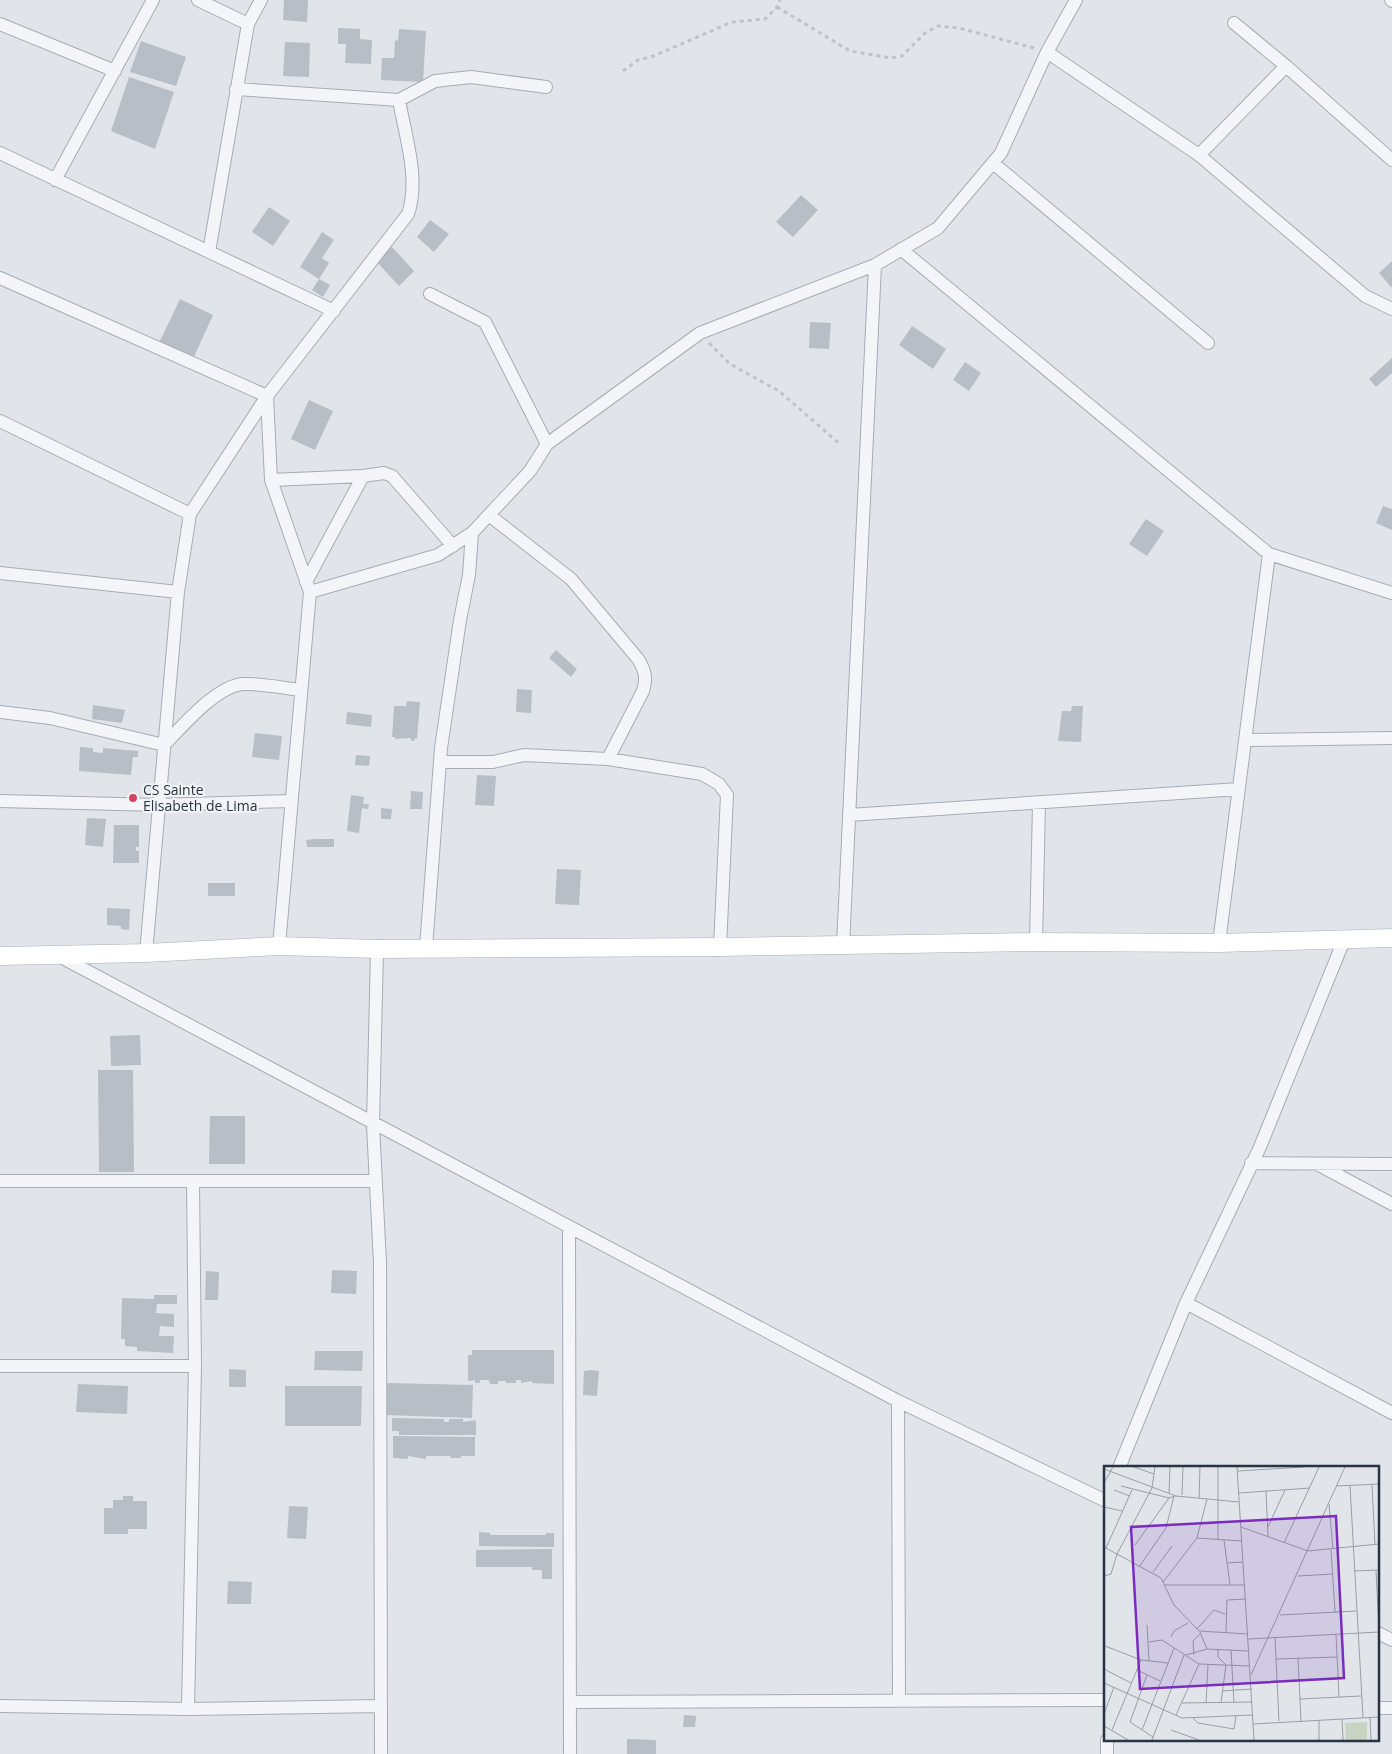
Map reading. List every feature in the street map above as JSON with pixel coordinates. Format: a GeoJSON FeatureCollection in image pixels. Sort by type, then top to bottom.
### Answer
{"type":"FeatureCollection","features":[{"type":"Feature","properties":{"kind":"street"},"geometry":{"type":"LineString","coordinates":[[55,180],[153,0]]}},
{"type":"Feature","properties":{"kind":"street"},"geometry":{"type":"LineString","coordinates":[[198,0],[248,24]]}},
{"type":"Feature","properties":{"kind":"street"},"geometry":{"type":"LineString","coordinates":[[209,252],[248,24],[261,0]]}},
{"type":"Feature","properties":{"kind":"street"},"geometry":{"type":"LineString","coordinates":[[308,587],[438,555],[472,533],[530,471],[547,444],[700,333],[875,265],[938,228],[1001,153],[1047,52],[1076,0]]}},
{"type":"Feature","properties":{"kind":"street"},"geometry":{"type":"LineString","coordinates":[[1234,23],[1286,66],[1392,160]]}},
{"type":"Feature","properties":{"kind":"street"},"geometry":{"type":"LineString","coordinates":[[0,24],[115,71]]}},
{"type":"Feature","properties":{"kind":"street"},"geometry":{"type":"LineString","coordinates":[[1047,52],[1199,155],[1365,296],[1392,309]]}},
{"type":"Feature","properties":{"kind":"street"},"geometry":{"type":"LineString","coordinates":[[1199,155],[1286,66]]}},
{"type":"Feature","properties":{"kind":"street"},"geometry":{"type":"LineString","coordinates":[[236,89],[399,100],[435,81],[471,77],[546,87]]}},
{"type":"Feature","properties":{"kind":"street"},"geometry":{"type":"LineString","coordinates":[[146,953],[178,592],[190,514],[267,396],[408,214],[412,202],[410,162],[399,100]]}},
{"type":"Feature","properties":{"kind":"street"},"geometry":{"type":"LineString","coordinates":[[0,152],[55,180],[334,311]]}},
{"type":"Feature","properties":{"kind":"street"},"geometry":{"type":"LineString","coordinates":[[993,163],[1208,343]]}},
{"type":"Feature","properties":{"kind":"street"},"geometry":{"type":"LineString","coordinates":[[901,250],[1269,554],[1392,593]]}},
{"type":"Feature","properties":{"kind":"street"},"geometry":{"type":"LineString","coordinates":[[843,946],[875,265]]}},
{"type":"Feature","properties":{"kind":"street"},"geometry":{"type":"LineString","coordinates":[[0,278],[267,396]]}},
{"type":"Feature","properties":{"kind":"street"},"geometry":{"type":"LineString","coordinates":[[430,294],[485,322],[547,444]]}},
{"type":"Feature","properties":{"kind":"street"},"geometry":{"type":"LineString","coordinates":[[267,396],[271,480],[308,587]]}},
{"type":"Feature","properties":{"kind":"street"},"geometry":{"type":"LineString","coordinates":[[0,421],[190,514]]}},
{"type":"Feature","properties":{"kind":"street"},"geometry":{"type":"LineString","coordinates":[[271,480],[363,476],[384,473],[392,476],[453,546]]}},
{"type":"Feature","properties":{"kind":"street"},"geometry":{"type":"LineString","coordinates":[[279,946],[308,587],[363,476]]}},
{"type":"Feature","properties":{"kind":"street"},"geometry":{"type":"LineString","coordinates":[[489,515],[571,579],[638,659],[644,670],[646,681],[643,691],[608,760]]}},
{"type":"Feature","properties":{"kind":"street"},"geometry":{"type":"LineString","coordinates":[[426,948],[440,762],[460,620],[469,575],[472,533]]}},
{"type":"Feature","properties":{"kind":"street"},"geometry":{"type":"LineString","coordinates":[[1219,944],[1269,554]]}},
{"type":"Feature","properties":{"kind":"street"},"geometry":{"type":"LineString","coordinates":[[0,573],[178,592]]}},
{"type":"Feature","properties":{"kind":"street"},"geometry":{"type":"LineString","coordinates":[[164,745],[206,704],[222,692],[241,684],[301,690]]}},
{"type":"Feature","properties":{"kind":"street"},"geometry":{"type":"LineString","coordinates":[[0,712],[50,718],[164,745]]}},
{"type":"Feature","properties":{"kind":"street"},"geometry":{"type":"LineString","coordinates":[[1245,740],[1392,738]]}},
{"type":"Feature","properties":{"kind":"street"},"geometry":{"type":"LineString","coordinates":[[440,762],[493,762],[524,755],[608,760],[702,774],[719,784],[727,795],[720,947]]}},
{"type":"Feature","properties":{"kind":"street"},"geometry":{"type":"LineString","coordinates":[[850,815],[1239,790]]}},
{"type":"Feature","properties":{"kind":"street"},"geometry":{"type":"LineString","coordinates":[[0,801],[158,805],[291,801]]}},
{"type":"Feature","properties":{"kind":"street"},"geometry":{"type":"LineString","coordinates":[[1036,942],[1039,803]]}},
{"type":"Feature","properties":{"kind":"street"},"geometry":{"type":"LineString","coordinates":[[0,956],[146,953],[279,946],[378,949],[843,946],[1036,942],[1219,944],[1392,938]]}},
{"type":"Feature","properties":{"kind":"street"},"geometry":{"type":"LineString","coordinates":[[1120,1466],[1186,1303],[1260,1147],[1344,940]]}},
{"type":"Feature","properties":{"kind":"street"},"geometry":{"type":"LineString","coordinates":[[378,949],[373,1125],[380,1273],[381,1754]]}},
{"type":"Feature","properties":{"kind":"street"},"geometry":{"type":"LineString","coordinates":[[57,955],[373,1125],[898,1401],[1104,1500]]}},
{"type":"Feature","properties":{"kind":"street"},"geometry":{"type":"LineString","coordinates":[[1314,1162],[1392,1204]]}},
{"type":"Feature","properties":{"kind":"street"},"geometry":{"type":"LineString","coordinates":[[1251,1163],[1392,1164]]}},
{"type":"Feature","properties":{"kind":"street"},"geometry":{"type":"LineString","coordinates":[[0,1181],[376,1181]]}},
{"type":"Feature","properties":{"kind":"street"},"geometry":{"type":"LineString","coordinates":[[188,1709],[195,1366],[193,1182]]}},
{"type":"Feature","properties":{"kind":"street"},"geometry":{"type":"LineString","coordinates":[[569,1228],[570,1754]]}},
{"type":"Feature","properties":{"kind":"street"},"geometry":{"type":"LineString","coordinates":[[1186,1303],[1392,1413]]}},
{"type":"Feature","properties":{"kind":"street"},"geometry":{"type":"LineString","coordinates":[[0,1366],[195,1366]]}},
{"type":"Feature","properties":{"kind":"street"},"geometry":{"type":"LineString","coordinates":[[898,1401],[899,1701]]}},
{"type":"Feature","properties":{"kind":"street"},"geometry":{"type":"LineString","coordinates":[[1380,1634],[1392,1640]]}},
{"type":"Feature","properties":{"kind":"street"},"geometry":{"type":"LineString","coordinates":[[570,1702],[1104,1700]]}},
{"type":"Feature","properties":{"kind":"street"},"geometry":{"type":"LineString","coordinates":[[0,1706],[188,1709],[381,1706]]}},
{"type":"Feature","properties":{"kind":"path"},"geometry":{"type":"LineString","coordinates":[[622,71],[638,60],[652,57],[732,22],[765,19],[777,7],[780,0]]}},
{"type":"Feature","properties":{"kind":"path"},"geometry":{"type":"LineString","coordinates":[[777,7],[850,51],[874,56],[891,58],[902,56],[925,33],[938,26],[959,28],[1047,52]]}},
{"type":"Feature","properties":{"kind":"path"},"geometry":{"type":"LineString","coordinates":[[700,333],[730,364],[779,391],[841,445]]}},
{"type":"Feature","properties":{"kind":"building"},"geometry":{"type":"Polygon","coordinates":[[[284,0],[308,0],[307,22],[283,20],[284,0]]]}},
{"type":"Feature","properties":{"kind":"building"},"geometry":{"type":"Polygon","coordinates":[[[338,28],[360,29],[360,39],[372,40],[371,64],[345,63],[346,44],[338,44],[338,28]]]}},
{"type":"Feature","properties":{"kind":"building"},"geometry":{"type":"Polygon","coordinates":[[[399,29],[426,31],[423,82],[381,80],[382,58],[394,58],[395,40],[398,41],[399,29]]]}},
{"type":"Feature","properties":{"kind":"building"},"geometry":{"type":"Polygon","coordinates":[[[141,41],[186,57],[176,86],[130,72],[141,41]]]}},
{"type":"Feature","properties":{"kind":"building"},"geometry":{"type":"Polygon","coordinates":[[[285,42],[310,43],[309,77],[283,76],[285,42]]]}},
{"type":"Feature","properties":{"kind":"building"},"geometry":{"type":"Polygon","coordinates":[[[129,77],[174,92],[155,149],[111,131],[129,77]]]}},
{"type":"Feature","properties":{"kind":"building"},"geometry":{"type":"Polygon","coordinates":[[[801,195],[818,210],[793,237],[776,222],[801,195]]]}},
{"type":"Feature","properties":{"kind":"building"},"geometry":{"type":"Polygon","coordinates":[[[269,207],[290,221],[273,246],[252,232],[269,207]]]}},
{"type":"Feature","properties":{"kind":"building"},"geometry":{"type":"Polygon","coordinates":[[[430,220],[449,234],[434,252],[417,237],[430,220]]]}},
{"type":"Feature","properties":{"kind":"building"},"geometry":{"type":"Polygon","coordinates":[[[322,232],[334,240],[322,258],[329,263],[319,279],[300,267],[322,232]]]}},
{"type":"Feature","properties":{"kind":"building"},"geometry":{"type":"Polygon","coordinates":[[[392,247],[414,271],[399,286],[376,261],[392,247]]]}},
{"type":"Feature","properties":{"kind":"building"},"geometry":{"type":"Polygon","coordinates":[[[1392,261],[1392,288],[1379,273],[1392,261]]]}},
{"type":"Feature","properties":{"kind":"building"},"geometry":{"type":"Polygon","coordinates":[[[319,279],[330,285],[323,297],[312,290],[319,279]]]}},
{"type":"Feature","properties":{"kind":"building"},"geometry":{"type":"Polygon","coordinates":[[[180,299],[213,315],[193,359],[159,343],[180,299]]]}},
{"type":"Feature","properties":{"kind":"building"},"geometry":{"type":"Polygon","coordinates":[[[810,322],[831,323],[829,349],[809,348],[810,322]]]}},
{"type":"Feature","properties":{"kind":"building"},"geometry":{"type":"Polygon","coordinates":[[[912,326],[946,349],[933,369],[899,345],[912,326]]]}},
{"type":"Feature","properties":{"kind":"building"},"geometry":{"type":"Polygon","coordinates":[[[1392,358],[1392,373],[1376,387],[1369,379],[1392,358]]]}},
{"type":"Feature","properties":{"kind":"building"},"geometry":{"type":"Polygon","coordinates":[[[965,362],[981,373],[969,391],[953,380],[965,362]]]}},
{"type":"Feature","properties":{"kind":"building"},"geometry":{"type":"Polygon","coordinates":[[[309,400],[333,411],[315,450],[291,439],[309,400]]]}},
{"type":"Feature","properties":{"kind":"building"},"geometry":{"type":"Polygon","coordinates":[[[1383,506],[1392,509],[1392,530],[1376,523],[1383,506]]]}},
{"type":"Feature","properties":{"kind":"building"},"geometry":{"type":"Polygon","coordinates":[[[1146,519],[1164,531],[1147,556],[1129,544],[1146,519]]]}},
{"type":"Feature","properties":{"kind":"building"},"geometry":{"type":"Polygon","coordinates":[[[556,650],[577,669],[571,677],[549,658],[556,650]]]}},
{"type":"Feature","properties":{"kind":"building"},"geometry":{"type":"Polygon","coordinates":[[[517,689],[532,690],[531,713],[516,712],[517,689]]]}},
{"type":"Feature","properties":{"kind":"building"},"geometry":{"type":"Polygon","coordinates":[[[407,701],[420,702],[417,739],[415,738],[414,741],[411,741],[411,738],[395,739],[395,737],[392,737],[394,706],[406,706],[407,701]]]}},
{"type":"Feature","properties":{"kind":"building"},"geometry":{"type":"Polygon","coordinates":[[[93,705],[125,710],[122,723],[92,719],[93,705]]]}},
{"type":"Feature","properties":{"kind":"building"},"geometry":{"type":"Polygon","coordinates":[[[1072,706],[1083,706],[1081,742],[1058,741],[1062,711],[1071,711],[1072,706]]]}},
{"type":"Feature","properties":{"kind":"building"},"geometry":{"type":"Polygon","coordinates":[[[347,712],[372,715],[371,727],[346,724],[347,712]]]}},
{"type":"Feature","properties":{"kind":"building"},"geometry":{"type":"Polygon","coordinates":[[[255,733],[282,736],[279,760],[252,757],[255,733]]]}},
{"type":"Feature","properties":{"kind":"building"},"geometry":{"type":"Polygon","coordinates":[[[80,747],[93,748],[93,752],[103,753],[103,748],[138,751],[138,757],[133,757],[131,775],[79,771],[80,747]]]}},
{"type":"Feature","properties":{"kind":"building"},"geometry":{"type":"Polygon","coordinates":[[[356,755],[370,756],[369,766],[355,765],[356,755]]]}},
{"type":"Feature","properties":{"kind":"building"},"geometry":{"type":"Polygon","coordinates":[[[477,775],[496,776],[494,806],[475,805],[477,775]]]}},
{"type":"Feature","properties":{"kind":"building"},"geometry":{"type":"Polygon","coordinates":[[[411,791],[423,792],[422,809],[410,809],[411,791]]]}},
{"type":"Feature","properties":{"kind":"building"},"geometry":{"type":"Polygon","coordinates":[[[351,795],[364,797],[363,804],[369,804],[368,809],[362,808],[359,833],[347,831],[351,795]]]}},
{"type":"Feature","properties":{"kind":"building"},"geometry":{"type":"Polygon","coordinates":[[[381,808],[392,809],[391,819],[381,819],[381,808]]]}},
{"type":"Feature","properties":{"kind":"building"},"geometry":{"type":"Polygon","coordinates":[[[87,818],[106,819],[103,847],[85,845],[87,818]]]}},
{"type":"Feature","properties":{"kind":"building"},"geometry":{"type":"Polygon","coordinates":[[[114,825],[139,825],[139,847],[136,847],[136,851],[139,851],[139,863],[113,863],[114,825]]]}},
{"type":"Feature","properties":{"kind":"building"},"geometry":{"type":"Polygon","coordinates":[[[334,839],[334,847],[307,847],[306,840],[334,839]]]}},
{"type":"Feature","properties":{"kind":"building"},"geometry":{"type":"Polygon","coordinates":[[[557,869],[581,870],[579,905],[555,904],[557,869]]]}},
{"type":"Feature","properties":{"kind":"building"},"geometry":{"type":"Polygon","coordinates":[[[208,883],[235,883],[235,896],[208,896],[208,883]]]}},
{"type":"Feature","properties":{"kind":"building"},"geometry":{"type":"Polygon","coordinates":[[[107,908],[130,909],[129,930],[121,929],[121,926],[107,925],[107,908]]]}},
{"type":"Feature","properties":{"kind":"building"},"geometry":{"type":"Polygon","coordinates":[[[140,1035],[141,1065],[111,1066],[110,1036],[140,1035]]]}},
{"type":"Feature","properties":{"kind":"building"},"geometry":{"type":"Polygon","coordinates":[[[98,1070],[133,1070],[134,1172],[99,1172],[98,1070]]]}},
{"type":"Feature","properties":{"kind":"building"},"geometry":{"type":"Polygon","coordinates":[[[210,1116],[245,1116],[245,1164],[209,1164],[210,1116]]]}},
{"type":"Feature","properties":{"kind":"building"},"geometry":{"type":"Polygon","coordinates":[[[332,1270],[357,1271],[356,1294],[331,1293],[332,1270]]]}},
{"type":"Feature","properties":{"kind":"building"},"geometry":{"type":"Polygon","coordinates":[[[206,1271],[219,1272],[218,1300],[205,1300],[206,1271]]]}},
{"type":"Feature","properties":{"kind":"building"},"geometry":{"type":"Polygon","coordinates":[[[154,1295],[177,1295],[177,1304],[157,1304],[156,1313],[174,1314],[174,1327],[160,1326],[159,1336],[174,1336],[173,1353],[137,1351],[137,1347],[125,1346],[125,1339],[121,1339],[122,1298],[154,1299],[154,1295]]]}},
{"type":"Feature","properties":{"kind":"building"},"geometry":{"type":"Polygon","coordinates":[[[472,1350],[554,1350],[554,1384],[532,1383],[532,1381],[521,1383],[521,1380],[516,1380],[516,1383],[498,1381],[498,1384],[490,1384],[489,1380],[480,1380],[480,1383],[475,1383],[475,1380],[468,1381],[468,1355],[472,1355],[472,1350]]]}},
{"type":"Feature","properties":{"kind":"building"},"geometry":{"type":"Polygon","coordinates":[[[315,1351],[363,1351],[362,1371],[314,1370],[315,1351]]]}},
{"type":"Feature","properties":{"kind":"building"},"geometry":{"type":"Polygon","coordinates":[[[229,1369],[246,1370],[246,1387],[229,1387],[229,1369]]]}},
{"type":"Feature","properties":{"kind":"building"},"geometry":{"type":"Polygon","coordinates":[[[584,1371],[599,1371],[597,1396],[583,1395],[584,1371]]]}},
{"type":"Feature","properties":{"kind":"building"},"geometry":{"type":"Polygon","coordinates":[[[386,1383],[473,1385],[472,1418],[385,1415],[386,1383]]]}},
{"type":"Feature","properties":{"kind":"building"},"geometry":{"type":"Polygon","coordinates":[[[78,1384],[128,1386],[127,1414],[76,1412],[78,1384]]]}},
{"type":"Feature","properties":{"kind":"building"},"geometry":{"type":"Polygon","coordinates":[[[285,1386],[362,1386],[361,1426],[285,1426],[285,1386]]]}},
{"type":"Feature","properties":{"kind":"building"},"geometry":{"type":"Polygon","coordinates":[[[392,1418],[444,1419],[444,1422],[449,1422],[449,1419],[463,1419],[463,1422],[476,1420],[476,1435],[399,1435],[399,1431],[392,1431],[392,1418]]]}},
{"type":"Feature","properties":{"kind":"building"},"geometry":{"type":"Polygon","coordinates":[[[393,1436],[475,1437],[475,1456],[450,1458],[451,1456],[426,1456],[426,1459],[408,1456],[408,1459],[393,1458],[393,1436]]]}},
{"type":"Feature","properties":{"kind":"building"},"geometry":{"type":"Polygon","coordinates":[[[123,1496],[133,1496],[133,1501],[147,1501],[147,1529],[128,1529],[128,1534],[104,1534],[104,1508],[113,1508],[113,1500],[123,1500],[123,1496]]]}},
{"type":"Feature","properties":{"kind":"building"},"geometry":{"type":"Polygon","coordinates":[[[289,1506],[308,1507],[306,1539],[287,1538],[289,1506]]]}},
{"type":"Feature","properties":{"kind":"building"},"geometry":{"type":"Polygon","coordinates":[[[479,1532],[490,1533],[490,1535],[546,1535],[546,1533],[554,1533],[554,1547],[479,1546],[479,1532]]]}},
{"type":"Feature","properties":{"kind":"building"},"geometry":{"type":"Polygon","coordinates":[[[552,1549],[552,1579],[542,1579],[542,1570],[532,1570],[532,1567],[476,1567],[476,1550],[552,1549]]]}},
{"type":"Feature","properties":{"kind":"building"},"geometry":{"type":"Polygon","coordinates":[[[228,1581],[252,1582],[251,1604],[227,1604],[228,1581]]]}},
{"type":"Feature","properties":{"kind":"building"},"geometry":{"type":"Polygon","coordinates":[[[684,1715],[696,1716],[695,1727],[683,1727],[684,1715]]]}},
{"type":"Feature","properties":{"kind":"building"},"geometry":{"type":"Polygon","coordinates":[[[627,1739],[656,1740],[656,1754],[627,1754],[627,1739]]]}},
{"type":"Feature","properties":{"kind":"place","name":"CS Sainte Elisabeth de Lima"},"geometry":{"type":"Point","coordinates":[133,798]}}]}
